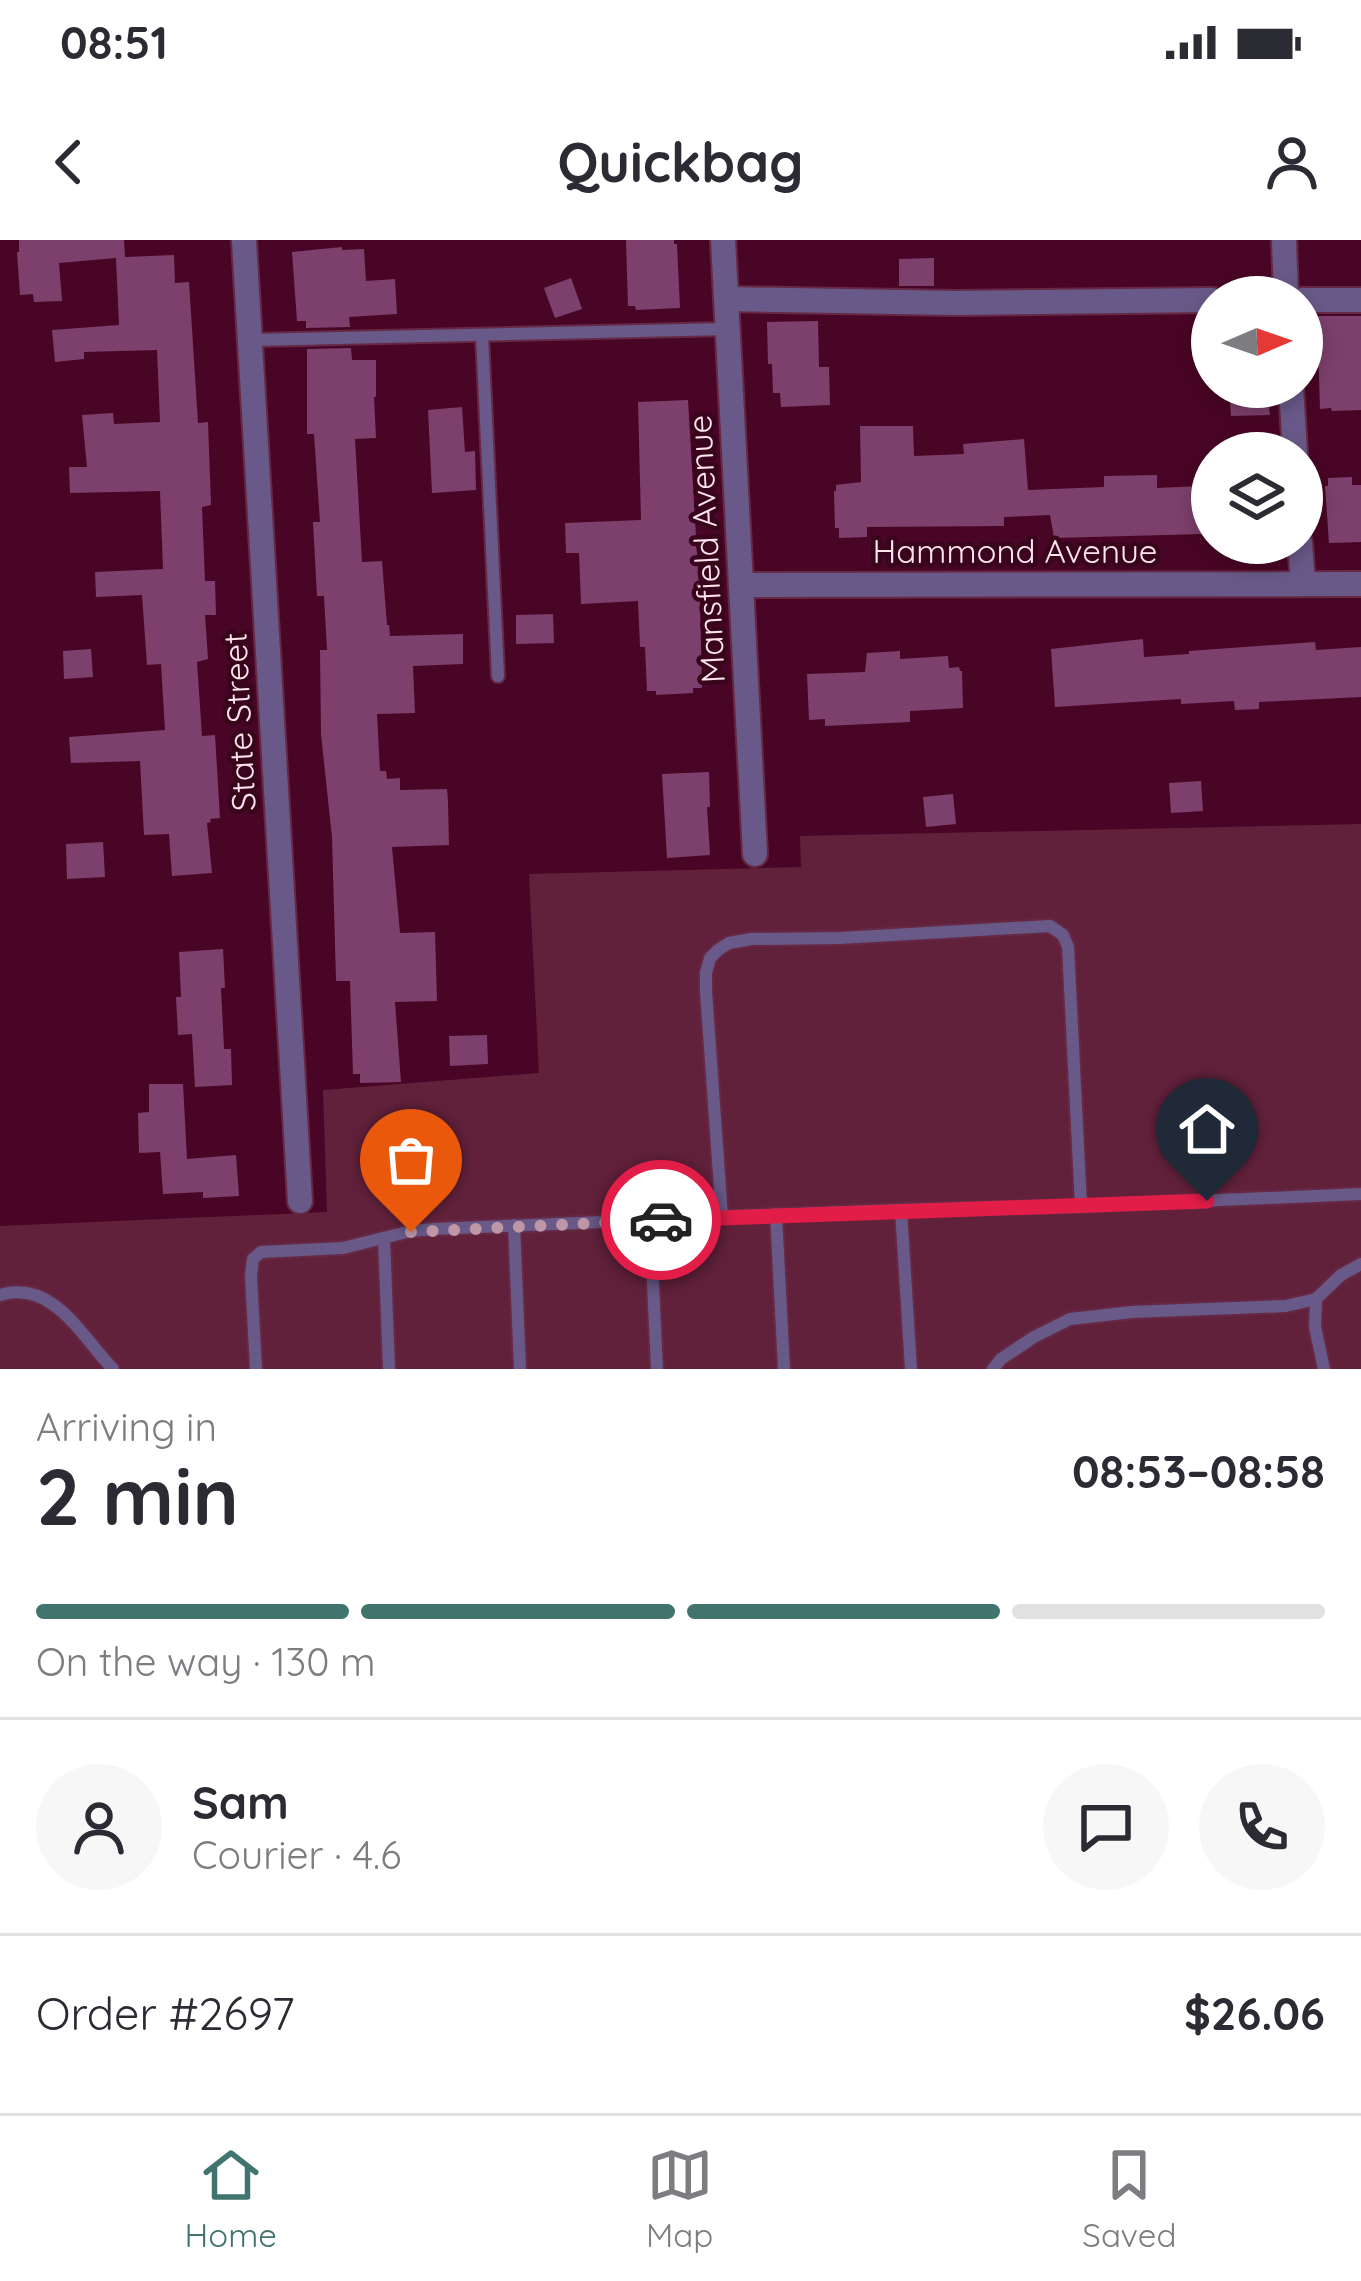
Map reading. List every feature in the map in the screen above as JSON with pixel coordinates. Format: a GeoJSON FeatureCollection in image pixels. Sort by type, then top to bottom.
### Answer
{"type":"FeatureCollection","features":[{"type":"Feature","properties":{"kind":"street","name":"State Street"},"geometry":{"type":"LineString","coordinates":[[244,240],[300,1201]]}},
{"type":"Feature","properties":{"kind":"street","name":"Mansfield Avenue"},"geometry":{"type":"LineString","coordinates":[[723,240],[755,854]]}},
{"type":"Feature","properties":{"kind":"street"},"geometry":{"type":"LineString","coordinates":[[1284,240],[1285,276]]}},
{"type":"Feature","properties":{"kind":"street"},"geometry":{"type":"LineString","coordinates":[[726,299],[1191,300]]}},
{"type":"Feature","properties":{"kind":"street"},"geometry":{"type":"LineString","coordinates":[[1323,300],[1361,300]]}},
{"type":"Feature","properties":{"kind":"street"},"geometry":{"type":"LineString","coordinates":[[1302,564],[1303,584]]}},
{"type":"Feature","properties":{"kind":"street","name":"Hammond Avenue"},"geometry":{"type":"LineString","coordinates":[[741,585],[1361,584]]}},
{"type":"Feature","properties":{"kind":"lane"},"geometry":{"type":"LineString","coordinates":[[250,340],[728,329]]}},
{"type":"Feature","properties":{"kind":"lane"},"geometry":{"type":"LineString","coordinates":[[482,334],[498,676]]}},
{"type":"Feature","properties":{"kind":"lane"},"geometry":{"type":"LineString","coordinates":[[722,1217],[706,991],[710,958],[718,950],[751,939],[1034,925],[1050,926],[1063,934],[1068,947],[1081,1206]]}},
{"type":"Feature","properties":{"kind":"lane"},"geometry":{"type":"LineString","coordinates":[[256,1369],[250,1276],[253,1259],[261,1252],[344,1248],[435,1229],[1361,1194]]}},
{"type":"Feature","properties":{"kind":"lane"},"geometry":{"type":"LineString","coordinates":[[901,1210],[911,1369]]}},
{"type":"Feature","properties":{"kind":"lane"},"geometry":{"type":"LineString","coordinates":[[776,1214],[784,1369]]}},
{"type":"Feature","properties":{"kind":"lane"},"geometry":{"type":"LineString","coordinates":[[650,1220],[657,1369]]}},
{"type":"Feature","properties":{"kind":"lane"},"geometry":{"type":"LineString","coordinates":[[514,1225],[520,1369]]}},
{"type":"Feature","properties":{"kind":"lane"},"geometry":{"type":"LineString","coordinates":[[384,1238],[389,1369]]}},
{"type":"Feature","properties":{"kind":"lane"},"geometry":{"type":"LineString","coordinates":[[993,1369],[1034,1337],[1070,1319],[1286,1306],[1316,1299],[1361,1264]]}},
{"type":"Feature","properties":{"kind":"lane"},"geometry":{"type":"LineString","coordinates":[[0,1295],[22,1292],[59,1306],[113,1369]]}},
{"type":"Feature","properties":{"kind":"lane"},"geometry":{"type":"LineString","coordinates":[[1316,1299],[1315,1327],[1324,1369]]}},
{"type":"Feature","properties":{"kind":"shaded area"},"geometry":{"type":"Polygon","coordinates":[[[1361,824],[1361,1369],[0,1369],[0,1226],[327,1212],[323,1090],[539,1073],[529,874],[801,867],[800,836],[1361,824]]]}},
{"type":"Feature","properties":{"kind":"building"},"geometry":{"type":"Polygon","coordinates":[[[19,240],[124,240],[125,257],[174,255],[175,283],[189,282],[198,423],[208,422],[211,505],[202,507],[205,581],[215,581],[216,615],[205,615],[208,659],[197,662],[202,736],[215,735],[220,818],[207,823],[212,873],[172,876],[169,834],[144,835],[140,761],[71,763],[69,737],[165,730],[161,664],[147,665],[142,595],[96,597],[95,572],[163,569],[160,491],[70,493],[69,467],[87,467],[82,415],[113,413],[114,424],[160,422],[157,350],[84,352],[84,359],[55,362],[52,330],[119,325],[116,258],[59,263],[62,301],[34,302],[33,294],[20,295],[19,240]]]}},
{"type":"Feature","properties":{"kind":"building"},"geometry":{"type":"Polygon","coordinates":[[[626,240],[674,240],[680,308],[636,310],[628,306],[626,240]]]}},
{"type":"Feature","properties":{"kind":"building"},"geometry":{"type":"Polygon","coordinates":[[[364,249],[366,281],[395,279],[397,314],[349,317],[350,327],[306,328],[306,321],[297,321],[292,252],[364,249]]]}},
{"type":"Feature","properties":{"kind":"building"},"geometry":{"type":"Polygon","coordinates":[[[934,258],[934,286],[899,286],[899,259],[934,258]]]}},
{"type":"Feature","properties":{"kind":"building"},"geometry":{"type":"Polygon","coordinates":[[[571,278],[582,309],[555,318],[544,288],[571,278]]]}},
{"type":"Feature","properties":{"kind":"building"},"geometry":{"type":"Polygon","coordinates":[[[1323,316],[1361,316],[1361,410],[1320,409],[1323,316]]]}},
{"type":"Feature","properties":{"kind":"building"},"geometry":{"type":"Polygon","coordinates":[[[818,321],[819,367],[829,367],[830,405],[781,407],[780,393],[773,393],[772,364],[768,364],[767,322],[818,321]]]}},
{"type":"Feature","properties":{"kind":"building"},"geometry":{"type":"Polygon","coordinates":[[[351,348],[352,360],[376,360],[376,438],[355,439],[362,562],[382,561],[390,636],[463,634],[463,664],[413,666],[415,713],[377,714],[380,771],[386,771],[387,779],[400,778],[400,790],[447,789],[448,802],[449,845],[392,847],[400,933],[435,932],[437,1001],[395,1002],[401,1082],[360,1083],[360,1074],[353,1074],[350,981],[336,981],[332,837],[321,734],[320,650],[327,650],[324,596],[317,596],[313,522],[320,522],[314,434],[307,434],[307,349],[351,348]]]}},
{"type":"Feature","properties":{"kind":"building"},"geometry":{"type":"Polygon","coordinates":[[[688,400],[702,688],[656,695],[656,691],[647,691],[638,601],[581,604],[579,553],[566,553],[565,523],[641,520],[638,402],[688,400]]]}},
{"type":"Feature","properties":{"kind":"building"},"geometry":{"type":"Polygon","coordinates":[[[462,407],[465,452],[475,451],[476,490],[432,493],[428,410],[462,407]]]}},
{"type":"Feature","properties":{"kind":"building"},"geometry":{"type":"Polygon","coordinates":[[[1230,408],[1269,408],[1270,415],[1231,416],[1230,408]]]}},
{"type":"Feature","properties":{"kind":"building"},"geometry":{"type":"Polygon","coordinates":[[[860,426],[913,426],[914,456],[964,454],[963,444],[1024,439],[1028,490],[1104,487],[1104,476],[1157,475],[1157,488],[1191,486],[1191,534],[1054,538],[1050,515],[1004,517],[1004,526],[867,527],[867,537],[839,538],[836,485],[861,482],[860,426]]]}},
{"type":"Feature","properties":{"kind":"building"},"geometry":{"type":"Polygon","coordinates":[[[1352,477],[1352,485],[1361,485],[1361,542],[1329,543],[1325,486],[1328,478],[1352,477]]]}},
{"type":"Feature","properties":{"kind":"building"},"geometry":{"type":"Polygon","coordinates":[[[553,614],[554,643],[516,644],[516,615],[553,614]]]}},
{"type":"Feature","properties":{"kind":"building"},"geometry":{"type":"Polygon","coordinates":[[[1143,639],[1144,657],[1315,642],[1316,650],[1361,647],[1361,697],[1259,702],[1259,709],[1235,710],[1234,701],[1181,704],[1181,699],[1055,707],[1051,649],[1143,639]]]}},
{"type":"Feature","properties":{"kind":"building"},"geometry":{"type":"Polygon","coordinates":[[[91,649],[93,677],[64,679],[63,651],[91,649]]]}},
{"type":"Feature","properties":{"kind":"building"},"geometry":{"type":"Polygon","coordinates":[[[900,651],[900,659],[948,656],[949,668],[962,671],[963,708],[910,711],[910,722],[825,726],[825,719],[809,720],[807,674],[865,672],[867,653],[900,651]]]}},
{"type":"Feature","properties":{"kind":"building"},"geometry":{"type":"Polygon","coordinates":[[[709,772],[710,855],[667,858],[662,774],[709,772]]]}},
{"type":"Feature","properties":{"kind":"building"},"geometry":{"type":"Polygon","coordinates":[[[1201,781],[1203,811],[1171,813],[1169,783],[1201,781]]]}},
{"type":"Feature","properties":{"kind":"building"},"geometry":{"type":"Polygon","coordinates":[[[953,794],[956,824],[926,827],[923,797],[953,794]]]}},
{"type":"Feature","properties":{"kind":"building"},"geometry":{"type":"Polygon","coordinates":[[[103,842],[105,877],[67,879],[66,844],[103,842]]]}},
{"type":"Feature","properties":{"kind":"building"},"geometry":{"type":"Polygon","coordinates":[[[223,949],[224,1049],[231,1049],[232,1085],[195,1087],[192,1034],[178,1035],[179,952],[223,949]]]}},
{"type":"Feature","properties":{"kind":"building"},"geometry":{"type":"Polygon","coordinates":[[[487,1035],[488,1064],[450,1066],[449,1036],[487,1035]]]}},
{"type":"Feature","properties":{"kind":"building"},"geometry":{"type":"Polygon","coordinates":[[[149,1084],[183,1084],[187,1159],[236,1155],[239,1196],[163,1194],[160,1152],[139,1153],[138,1113],[149,1112],[149,1084]]]}},
{"type":"Feature","properties":{"kind":"way so far"},"geometry":{"type":"LineString","coordinates":[[411,1232],[661,1220]]}},
{"type":"Feature","properties":{"kind":"route"},"geometry":{"type":"LineString","coordinates":[[661,1220],[1207,1201]]}}]}
